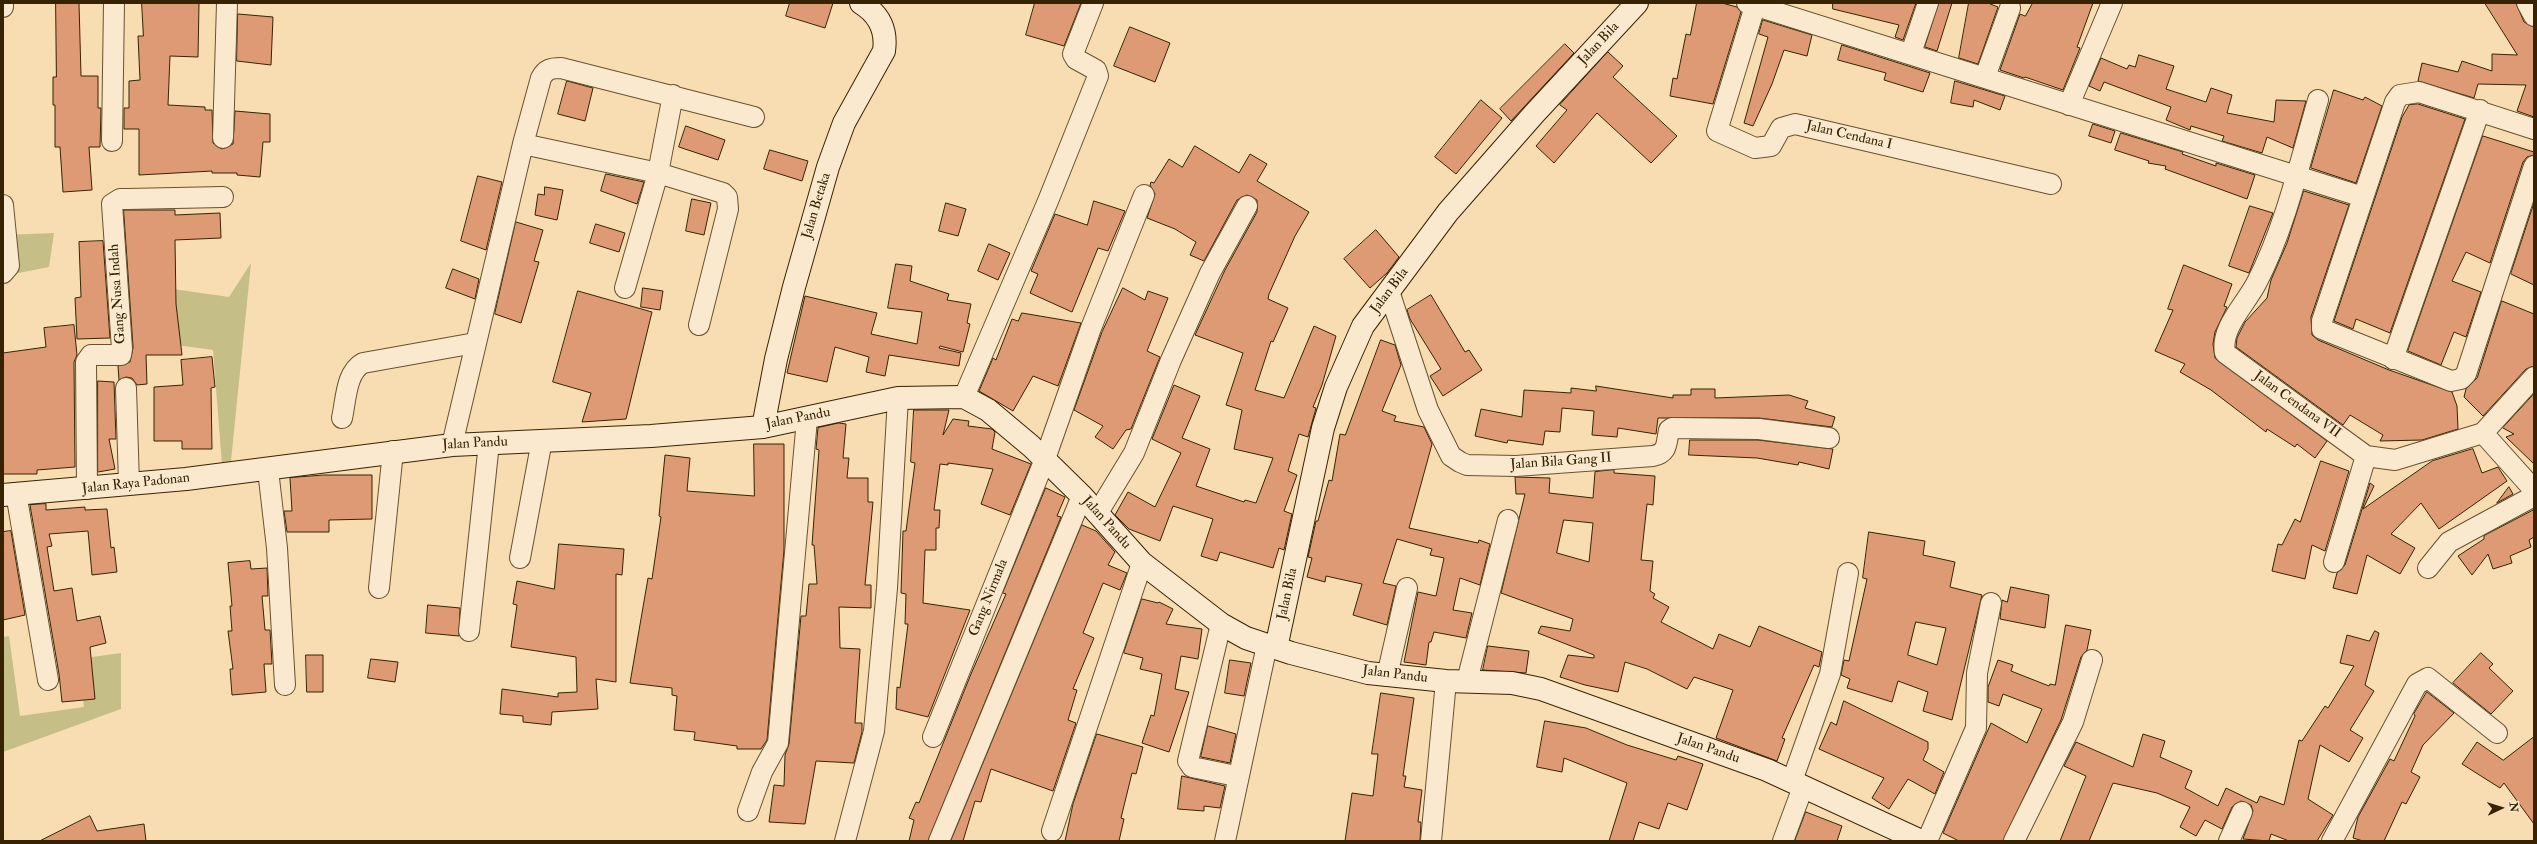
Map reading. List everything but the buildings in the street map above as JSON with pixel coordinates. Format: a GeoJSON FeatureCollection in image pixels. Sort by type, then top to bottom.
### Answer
{"type":"FeatureCollection","features":[{"type":"Feature","properties":{"kind":"main road","name":"Jalan Betaka"},"geometry":{"type":"LineString","coordinates":[[763,426],[776,359],[794,287],[828,166],[844,123],[884,51],[886,38],[884,28],[878,17],[861,3]]}},
{"type":"Feature","properties":{"kind":"main road","name":"Jalan Bila"},"geometry":{"type":"LineString","coordinates":[[1272,647],[1323,428],[1336,387],[1364,326],[1448,212],[1534,114],[1636,3]]}},
{"type":"Feature","properties":{"kind":"main road","name":"Jalan Pandu"},"geometry":{"type":"LineString","coordinates":[[268,470],[392,451],[452,445],[652,436],[763,426],[807,419],[898,398],[964,397],[1006,422],[1082,496],[1142,563],[1221,624],[1272,647],[1368,673],[1446,681],[1512,683],[1541,689],[1797,784],[1921,841]]}},
{"type":"Feature","properties":{"kind":"main road","name":"Jalan Raya Padonan"},"geometry":{"type":"LineString","coordinates":[[10,494],[87,489],[268,470]]}},
{"type":"Feature","properties":{"kind":"street"},"geometry":{"type":"LineString","coordinates":[[112,141],[114,3]]}},
{"type":"Feature","properties":{"kind":"street"},"geometry":{"type":"LineString","coordinates":[[223,138],[227,3]]}},
{"type":"Feature","properties":{"kind":"street"},"geometry":{"type":"LineString","coordinates":[[964,397],[1048,200],[1098,76],[1096,70],[1076,59],[1073,54],[1094,3]]}},
{"type":"Feature","properties":{"kind":"street"},"geometry":{"type":"LineString","coordinates":[[1911,53],[1928,3]]}},
{"type":"Feature","properties":{"kind":"street"},"geometry":{"type":"LineString","coordinates":[[2068,105],[2112,3]]}},
{"type":"Feature","properties":{"kind":"street"},"geometry":{"type":"LineString","coordinates":[[2527,3],[2534,16]]}},
{"type":"Feature","properties":{"kind":"street"},"geometry":{"type":"LineString","coordinates":[[1751,5],[1911,53],[2068,105],[2297,175],[2363,197]]}},
{"type":"Feature","properties":{"kind":"street","name":"Jalan Cendana I"},"geometry":{"type":"LineString","coordinates":[[1751,5],[1717,131],[1755,148],[1771,146],[1781,128],[1795,124],[2050,184]]}},
{"type":"Feature","properties":{"kind":"street"},"geometry":{"type":"LineString","coordinates":[[1985,77],[2010,8]]}},
{"type":"Feature","properties":{"kind":"street"},"geometry":{"type":"LineString","coordinates":[[452,445],[523,144],[541,78],[545,71],[552,68],[561,68],[606,81],[673,95],[754,117]]}},
{"type":"Feature","properties":{"kind":"street"},"geometry":{"type":"LineString","coordinates":[[2534,129],[2480,110],[2419,92],[2400,95],[2395,102],[2363,197],[2322,322],[2322,329],[2393,359],[2451,381],[2461,379],[2466,374],[2534,166]]}},
{"type":"Feature","properties":{"kind":"street"},"geometry":{"type":"LineString","coordinates":[[625,288],[658,173],[673,95]]}},
{"type":"Feature","properties":{"kind":"street","name":"Jalan Cendana VII"},"geometry":{"type":"LineString","coordinates":[[2318,100],[2297,175],[2257,282],[2226,333],[2223,345],[2225,353],[2366,456],[2395,460],[2483,433]]}},
{"type":"Feature","properties":{"kind":"street"},"geometry":{"type":"LineString","coordinates":[[2393,359],[2480,110]]}},
{"type":"Feature","properties":{"kind":"street"},"geometry":{"type":"LineString","coordinates":[[523,144],[658,173],[723,193],[729,203],[699,325]]}},
{"type":"Feature","properties":{"kind":"street","name":"Gang Nirmala"},"geometry":{"type":"LineString","coordinates":[[934,737],[1045,460],[1091,328],[1144,195]]}},
{"type":"Feature","properties":{"kind":"street","name":"Gang Nusa Indah"},"geometry":{"type":"LineString","coordinates":[[87,489],[86,362],[91,355],[121,355],[122,349],[112,204],[120,199],[223,197]]}},
{"type":"Feature","properties":{"kind":"street"},"geometry":{"type":"LineString","coordinates":[[3,205],[9,266],[3,273]]}},
{"type":"Feature","properties":{"kind":"street"},"geometry":{"type":"LineString","coordinates":[[1097,514],[1134,453],[1171,360],[1210,273],[1247,206]]}},
{"type":"Feature","properties":{"kind":"street","name":"Jalan Bila Gang II"},"geometry":{"type":"LineString","coordinates":[[1390,291],[1436,428],[1451,456],[1466,465],[1516,466],[1653,456],[1663,452],[1666,448],[1668,430],[1672,428],[1765,429],[1830,438]]}},
{"type":"Feature","properties":{"kind":"street"},"geometry":{"type":"LineString","coordinates":[[342,418],[351,376],[355,367],[475,343]]}},
{"type":"Feature","properties":{"kind":"street"},"geometry":{"type":"LineString","coordinates":[[2534,377],[2483,433],[2534,490]]}},
{"type":"Feature","properties":{"kind":"street"},"geometry":{"type":"LineString","coordinates":[[126,388],[129,484]]}},
{"type":"Feature","properties":{"kind":"street"},"geometry":{"type":"LineString","coordinates":[[845,841],[874,731],[887,588],[898,398]]}},
{"type":"Feature","properties":{"kind":"street"},"geometry":{"type":"LineString","coordinates":[[748,811],[762,772],[778,742],[807,419]]}},
{"type":"Feature","properties":{"kind":"street"},"geometry":{"type":"LineString","coordinates":[[520,558],[542,440]]}},
{"type":"Feature","properties":{"kind":"street"},"geometry":{"type":"LineString","coordinates":[[469,631],[489,443]]}},
{"type":"Feature","properties":{"kind":"street"},"geometry":{"type":"LineString","coordinates":[[379,588],[392,451]]}},
{"type":"Feature","properties":{"kind":"street"},"geometry":{"type":"LineString","coordinates":[[2334,562],[2366,456]]}},
{"type":"Feature","properties":{"kind":"street"},"geometry":{"type":"LineString","coordinates":[[268,470],[277,548],[285,686]]}},
{"type":"Feature","properties":{"kind":"street"},"geometry":{"type":"LineString","coordinates":[[10,494],[48,680]]}},
{"type":"Feature","properties":{"kind":"street"},"geometry":{"type":"LineString","coordinates":[[939,841],[1082,496]]}},
{"type":"Feature","properties":{"kind":"street"},"geometry":{"type":"LineString","coordinates":[[2428,568],[2449,542],[2534,496]]}},
{"type":"Feature","properties":{"kind":"street"},"geometry":{"type":"LineString","coordinates":[[1467,681],[1508,520]]}},
{"type":"Feature","properties":{"kind":"street"},"geometry":{"type":"LineString","coordinates":[[1052,831],[1142,563]]}},
{"type":"Feature","properties":{"kind":"street"},"geometry":{"type":"LineString","coordinates":[[1783,841],[1797,784],[1830,674],[1848,573]]}},
{"type":"Feature","properties":{"kind":"street"},"geometry":{"type":"LineString","coordinates":[[1387,676],[1407,588]]}},
{"type":"Feature","properties":{"kind":"street"},"geometry":{"type":"LineString","coordinates":[[1927,841],[1976,728],[1977,673],[1991,603]]}},
{"type":"Feature","properties":{"kind":"street"},"geometry":{"type":"LineString","coordinates":[[1221,624],[1188,761],[1192,767],[1231,775]]}},
{"type":"Feature","properties":{"kind":"street"},"geometry":{"type":"LineString","coordinates":[[1225,841],[1272,647]]}},
{"type":"Feature","properties":{"kind":"street"},"geometry":{"type":"LineString","coordinates":[[2014,841],[2073,722],[2092,660]]}},
{"type":"Feature","properties":{"kind":"street"},"geometry":{"type":"LineString","coordinates":[[2332,841],[2399,714],[2417,684],[2424,678],[2428,678],[2497,733]]}},
{"type":"Feature","properties":{"kind":"street"},"geometry":{"type":"LineString","coordinates":[[1430,841],[1446,681]]}},
{"type":"Feature","properties":{"kind":"street"},"geometry":{"type":"LineString","coordinates":[[2228,841],[2242,812]]}},
{"type":"Feature","properties":{"kind":"shaded area"},"geometry":{"type":"Polygon","coordinates":[[[54,233],[49,267],[3,276],[3,235],[54,233]]]}},
{"type":"Feature","properties":{"kind":"shaded area"},"geometry":{"type":"Polygon","coordinates":[[[251,263],[231,461],[222,465],[213,350],[176,345],[173,289],[229,297],[251,263]]]}},
{"type":"Feature","properties":{"kind":"shaded area"},"geometry":{"type":"Polygon","coordinates":[[[9,636],[20,716],[84,707],[78,659],[121,653],[121,709],[3,752],[3,637],[9,636]]]}}]}
